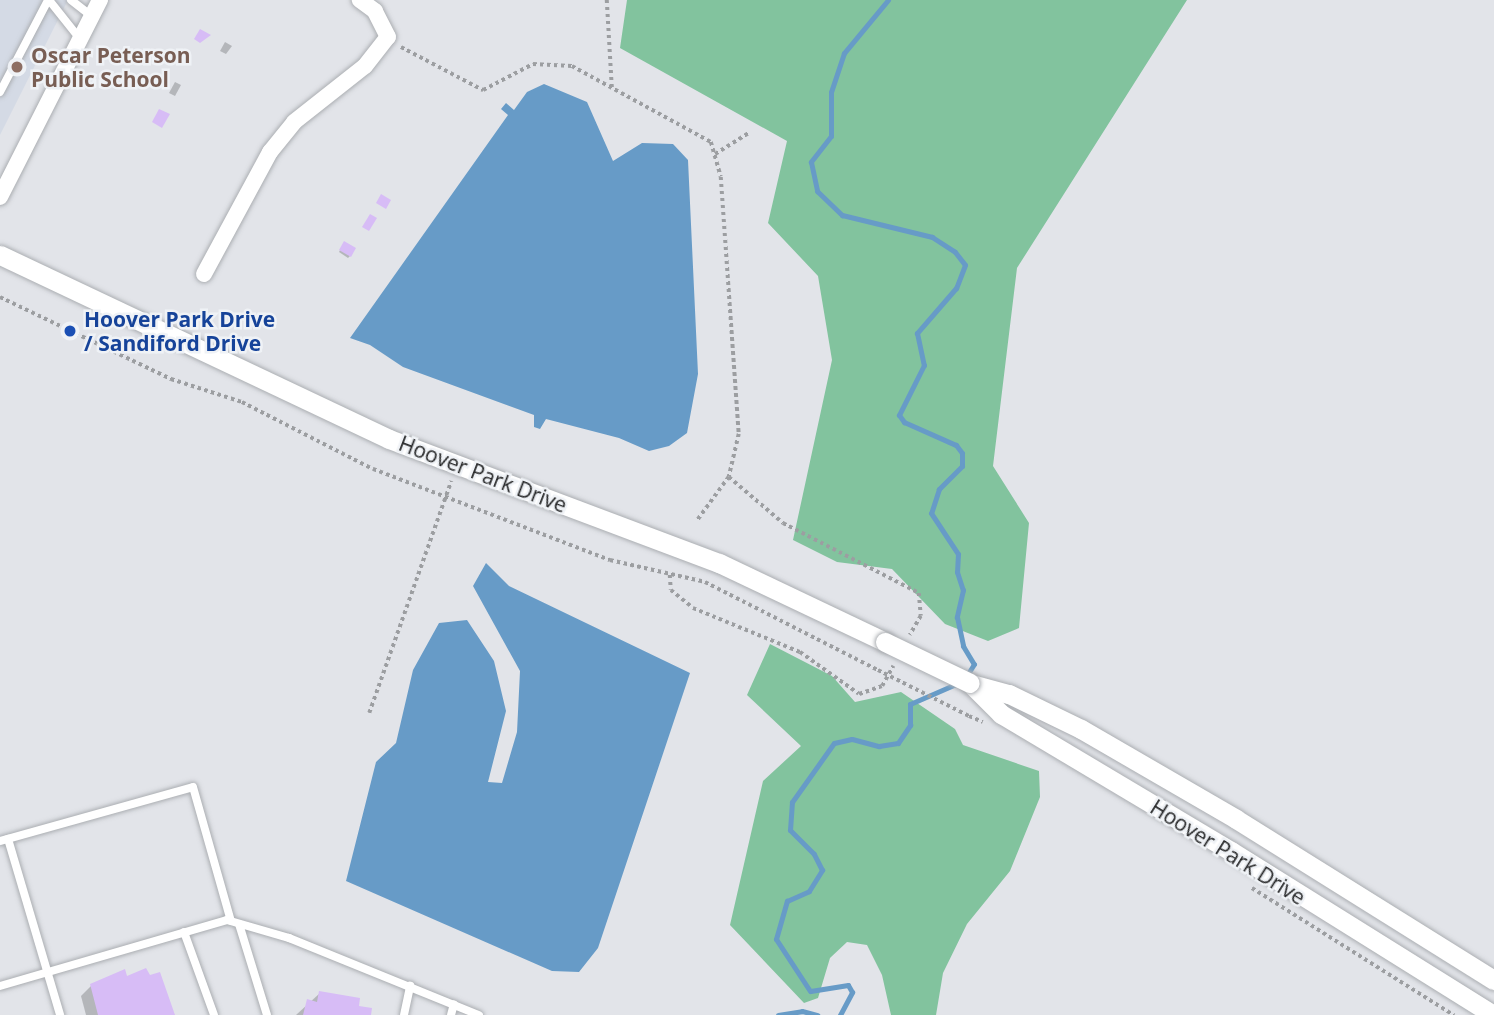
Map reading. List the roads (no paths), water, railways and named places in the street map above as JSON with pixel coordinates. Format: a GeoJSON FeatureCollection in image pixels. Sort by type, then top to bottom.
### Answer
{"type":"FeatureCollection","features":[{"type":"Feature","properties":{"kind":"street"},"geometry":{"type":"LineString","coordinates":[[0,197],[83,41],[100,0]]}},
{"type":"Feature","properties":{"kind":"street"},"geometry":{"type":"LineString","coordinates":[[204,274],[270,152],[294,122],[365,66],[388,37],[375,11],[360,0]]}},
{"type":"Feature","properties":{"kind":"street","name":"Hoover Park Drive"},"geometry":{"type":"LineString","coordinates":[[0,255],[389,439],[719,563],[970,683],[1009,694],[1093,736],[1236,819],[1494,980]]}},
{"type":"Feature","properties":{"kind":"street","name":"Hoover Park Drive"},"geometry":{"type":"LineString","coordinates":[[970,683],[1001,714],[1231,851],[1493,1015]]}},
{"type":"Feature","properties":{"kind":"lane"},"geometry":{"type":"LineString","coordinates":[[0,92],[49,0],[83,41]]}},
{"type":"Feature","properties":{"kind":"lane"},"geometry":{"type":"LineString","coordinates":[[71,0],[93,17]]}},
{"type":"Feature","properties":{"kind":"lane"},"geometry":{"type":"LineString","coordinates":[[60,1015],[4,840],[193,786],[267,1015]]}},
{"type":"Feature","properties":{"kind":"lane"},"geometry":{"type":"LineString","coordinates":[[0,986],[46,970],[184,932],[235,922],[289,938],[479,1015]]}},
{"type":"Feature","properties":{"kind":"lane"},"geometry":{"type":"LineString","coordinates":[[184,932],[214,1015]]}},
{"type":"Feature","properties":{"kind":"lane"},"geometry":{"type":"LineString","coordinates":[[404,1015],[410,986]]}},
{"type":"Feature","properties":{"kind":"lane"},"geometry":{"type":"LineString","coordinates":[[451,1015],[454,1004]]}},
{"type":"Feature","properties":{"kind":"water"},"geometry":{"type":"Polygon","coordinates":[[[544,84],[587,102],[613,161],[642,143],[673,144],[688,160],[698,374],[687,433],[669,446],[649,451],[619,438],[546,419],[540,429],[534,427],[534,415],[403,367],[370,345],[350,338],[508,115],[501,109],[506,103],[514,110],[527,92],[544,84]]]}},
{"type":"Feature","properties":{"kind":"water"},"geometry":{"type":"Polygon","coordinates":[[[486,563],[509,586],[690,673],[598,948],[579,972],[552,971],[346,881],[376,762],[396,743],[413,670],[439,623],[467,620],[494,661],[506,711],[488,782],[502,783],[517,732],[520,671],[473,586],[486,563]]]}},
{"type":"Feature","properties":{"kind":"waterway"},"geometry":{"type":"LineString","coordinates":[[888,0],[844,53],[831,92],[831,136],[811,162],[817,191],[842,215],[932,237],[955,252],[965,265],[956,288],[917,333],[924,365],[899,415],[904,422],[956,445],[962,453],[962,466],[939,489],[931,513],[958,554],[957,572],[963,590],[957,617],[963,646],[974,664],[966,677]]}},
{"type":"Feature","properties":{"kind":"waterway"},"geometry":{"type":"LineString","coordinates":[[840,1015],[852,992],[848,985],[810,991],[776,939],[787,901],[809,891],[822,870],[814,854],[790,830],[792,802],[834,743],[852,739],[879,746],[898,743],[910,725],[910,704],[958,683]]}},
{"type":"Feature","properties":{"kind":"waterway"},"geometry":{"type":"LineString","coordinates":[[778,1015],[802,1011],[817,1015]]}},
{"type":"Feature","properties":{"kind":"place","name":"Oscar Peterson Public School"},"geometry":{"type":"Point","coordinates":[17,67]}},
{"type":"Feature","properties":{"kind":"place","name":"Hoover Park Drive / Sandiford Drive"},"geometry":{"type":"Point","coordinates":[70,331]}}]}
